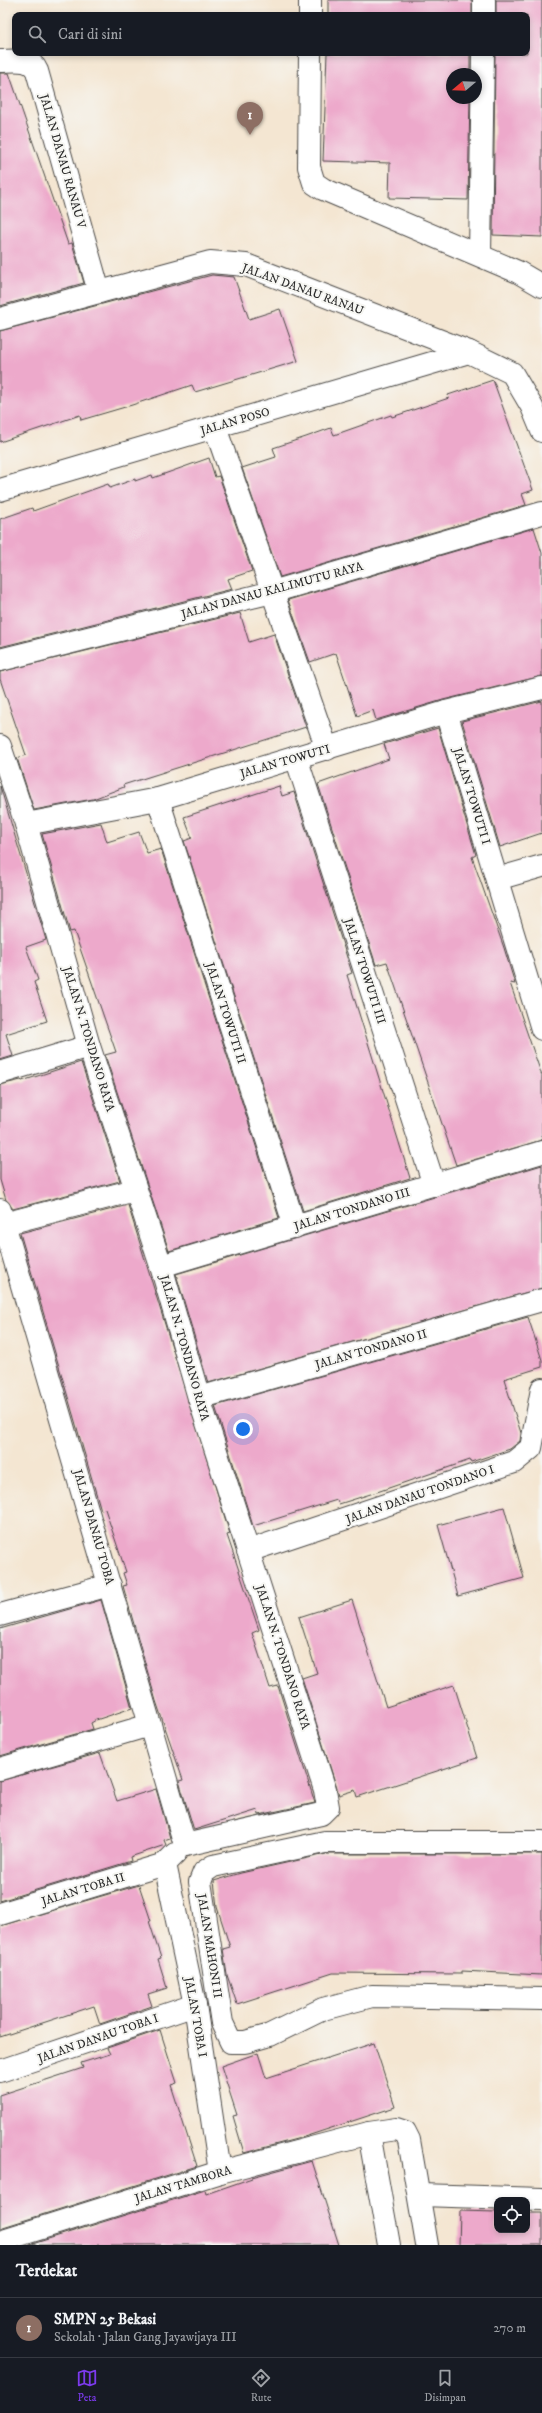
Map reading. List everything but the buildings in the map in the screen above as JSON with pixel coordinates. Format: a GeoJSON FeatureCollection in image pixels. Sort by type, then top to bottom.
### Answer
{"type":"FeatureCollection","features":[{"type":"Feature","properties":{"kind":"street"},"geometry":{"type":"LineString","coordinates":[[310,0],[310,12]]}},
{"type":"Feature","properties":{"kind":"street"},"geometry":{"type":"LineString","coordinates":[[484,0],[484,12]]}},
{"type":"Feature","properties":{"kind":"street"},"geometry":{"type":"LineString","coordinates":[[310,56],[309,167],[314,183],[322,189],[480,255],[542,286]]}},
{"type":"Feature","properties":{"kind":"street"},"geometry":{"type":"LineString","coordinates":[[480,255],[483,56]]}},
{"type":"Feature","properties":{"kind":"street","name":"JALAN DANAU RANAU V"},"geometry":{"type":"LineString","coordinates":[[0,61],[29,62],[35,65],[38,71],[99,292]]}},
{"type":"Feature","properties":{"kind":"street","name":"JALAN DANAU RANAU"},"geometry":{"type":"LineString","coordinates":[[0,319],[210,262],[246,265],[469,352],[512,373],[532,407],[542,431]]}},
{"type":"Feature","properties":{"kind":"street","name":"JALAN POSO"},"geometry":{"type":"LineString","coordinates":[[0,490],[469,352]]}},
{"type":"Feature","properties":{"kind":"street"},"geometry":{"type":"LineString","coordinates":[[214,427],[327,749]]}},
{"type":"Feature","properties":{"kind":"street","name":"JALAN DANAU KALIMUTU RAYA"},"geometry":{"type":"LineString","coordinates":[[0,660],[272,592],[542,513]]}},
{"type":"Feature","properties":{"kind":"street","name":"JALAN TOWUTI"},"geometry":{"type":"LineString","coordinates":[[26,824],[158,799],[446,712],[542,688]]}},
{"type":"Feature","properties":{"kind":"street","name":"JALAN TOWUTI I"},"geometry":{"type":"LineString","coordinates":[[446,712],[542,1029]]}},
{"type":"Feature","properties":{"kind":"street","name":"JALAN N. TONDANO RAYA"},"geometry":{"type":"LineString","coordinates":[[0,746],[26,824],[89,1046],[161,1266],[199,1398],[325,1790],[328,1806],[321,1814],[185,1845]]}},
{"type":"Feature","properties":{"kind":"street","name":"JALAN TOWUTI III"},"geometry":{"type":"LineString","coordinates":[[296,757],[434,1185]]}},
{"type":"Feature","properties":{"kind":"street","name":"JALAN TOWUTI II"},"geometry":{"type":"LineString","coordinates":[[158,799],[294,1226]]}},
{"type":"Feature","properties":{"kind":"street"},"geometry":{"type":"LineString","coordinates":[[497,879],[542,866]]}},
{"type":"Feature","properties":{"kind":"street"},"geometry":{"type":"LineString","coordinates":[[0,1073],[89,1046]]}},
{"type":"Feature","properties":{"kind":"street","name":"JALAN TONDANO III"},"geometry":{"type":"LineString","coordinates":[[161,1266],[542,1152]]}},
{"type":"Feature","properties":{"kind":"street"},"geometry":{"type":"LineString","coordinates":[[2,1220],[135,1190]]}},
{"type":"Feature","properties":{"kind":"street","name":"JALAN DANAU TOBA"},"geometry":{"type":"LineString","coordinates":[[2,1220],[185,1845]]}},
{"type":"Feature","properties":{"kind":"street","name":"JALAN TONDANO II"},"geometry":{"type":"LineString","coordinates":[[199,1398],[542,1300]]}},
{"type":"Feature","properties":{"kind":"street","name":"JALAN DANAU TONDANO I"},"geometry":{"type":"LineString","coordinates":[[248,1551],[514,1462],[531,1448],[542,1389]]}},
{"type":"Feature","properties":{"kind":"street"},"geometry":{"type":"LineString","coordinates":[[0,1616],[110,1585]]}},
{"type":"Feature","properties":{"kind":"street"},"geometry":{"type":"LineString","coordinates":[[0,1769],[150,1725]]}},
{"type":"Feature","properties":{"kind":"street","name":"JALAN MAHONI II"},"geometry":{"type":"LineString","coordinates":[[542,1842],[325,1842],[213,1866],[204,1872],[200,1882],[222,2023],[231,2042],[245,2042],[270,2035],[323,2009],[372,1996],[542,1999]]}},
{"type":"Feature","properties":{"kind":"street"},"geometry":{"type":"LineString","coordinates":[[165,1864],[185,1845]]}},
{"type":"Feature","properties":{"kind":"street","name":"JALAN TOBA II"},"geometry":{"type":"LineString","coordinates":[[0,1914],[165,1864]]}},
{"type":"Feature","properties":{"kind":"street","name":"JALAN TOBA I"},"geometry":{"type":"LineString","coordinates":[[165,1864],[195,2005],[220,2172]]}},
{"type":"Feature","properties":{"kind":"street","name":"JALAN DANAU TOBA I"},"geometry":{"type":"LineString","coordinates":[[0,2071],[195,2005]]}},
{"type":"Feature","properties":{"kind":"street"},"geometry":{"type":"LineString","coordinates":[[389,2245],[369,2133],[392,2129],[405,2132],[408,2140],[420,2195],[427,2245]]}},
{"type":"Feature","properties":{"kind":"street","name":"JALAN TAMBORA"},"geometry":{"type":"LineString","coordinates":[[0,2241],[220,2172],[369,2133]]}},
{"type":"Feature","properties":{"kind":"street"},"geometry":{"type":"LineString","coordinates":[[420,2195],[542,2199]]}},
{"type":"Feature","properties":{"kind":"street"},"geometry":{"type":"LineString","coordinates":[[0,2241],[1,2245]]}},
{"type":"Feature","properties":{"kind":"place","name":"SMPN 25 Bekasi"},"geometry":{"type":"Point","coordinates":[250,135]}}]}
